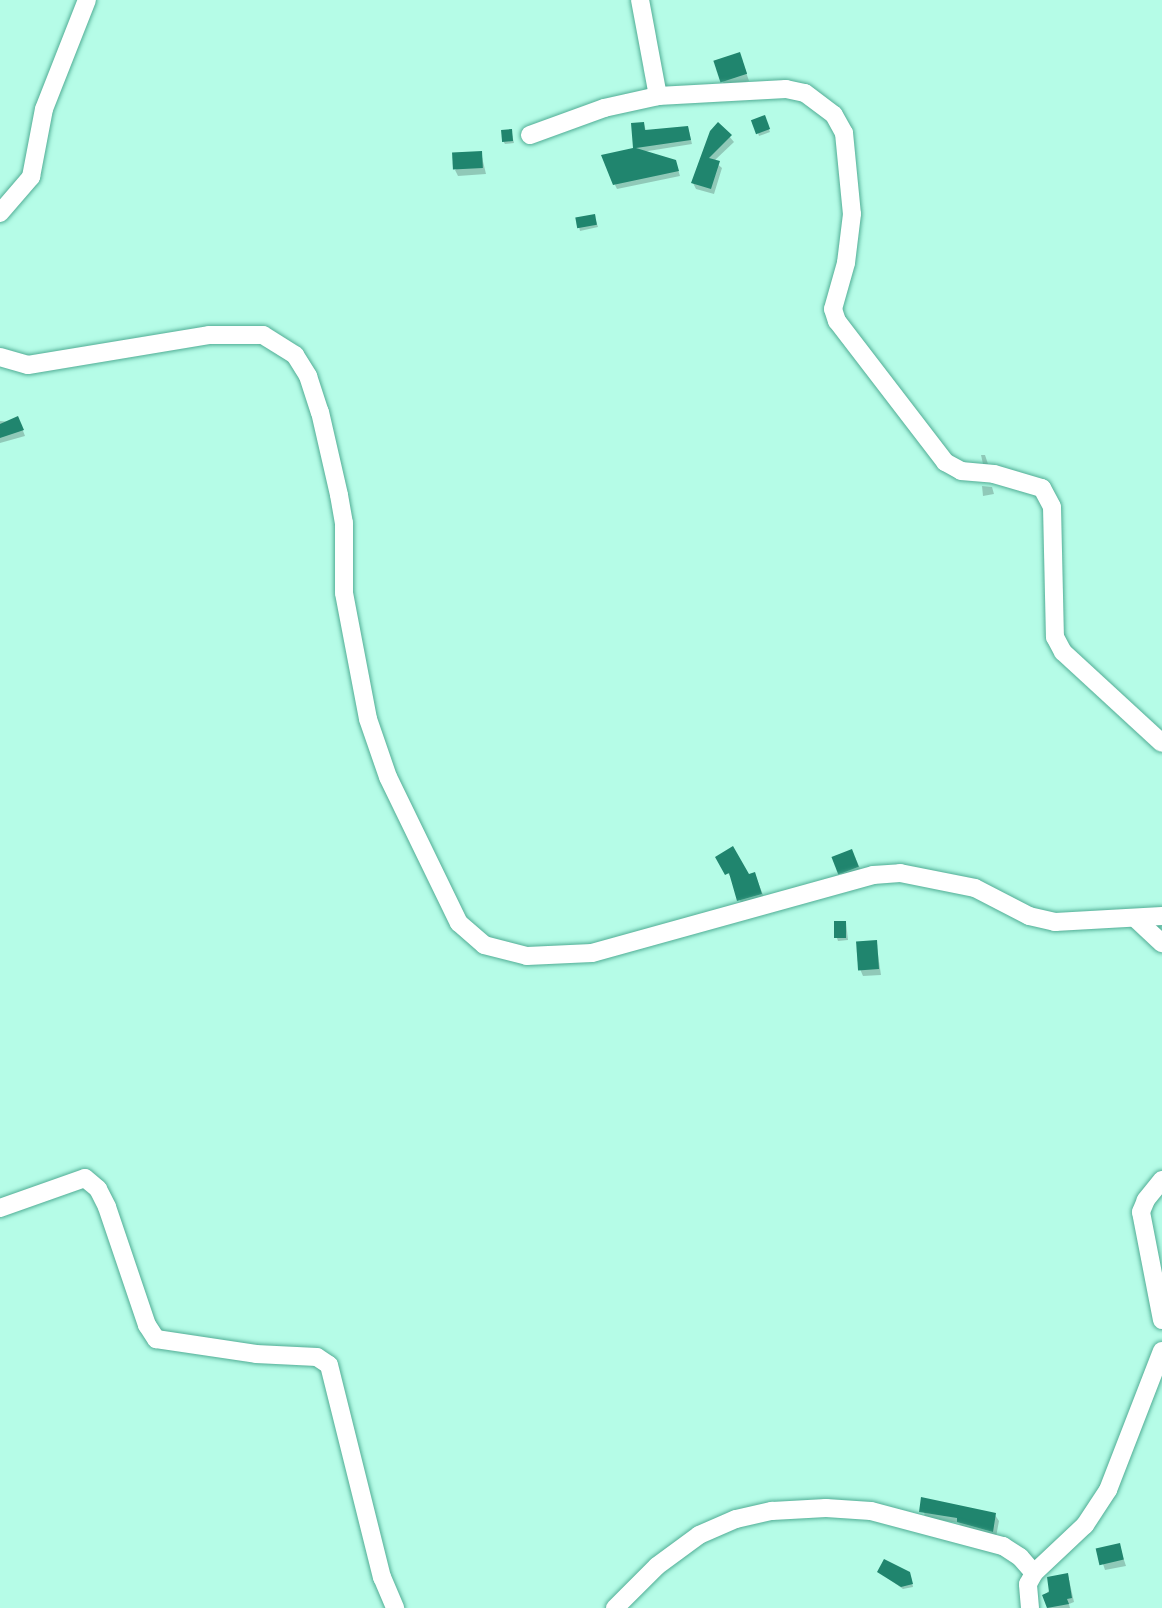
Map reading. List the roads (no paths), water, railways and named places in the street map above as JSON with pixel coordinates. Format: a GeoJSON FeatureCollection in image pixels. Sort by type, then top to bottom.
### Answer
{"type":"FeatureCollection","features":[{"type":"Feature","properties":{"kind":"street"},"geometry":{"type":"LineString","coordinates":[[0,213],[31,177],[44,109],[87,0]]}},
{"type":"Feature","properties":{"kind":"street"},"geometry":{"type":"LineString","coordinates":[[640,0],[658,96]]}},
{"type":"Feature","properties":{"kind":"street"},"geometry":{"type":"LineString","coordinates":[[530,135],[604,108],[658,96],[786,89],[805,93],[834,115],[844,133],[852,214],[846,263],[833,309],[837,321],[945,462],[961,471],[1017,479],[1042,488],[1052,507],[1055,637],[1063,652],[1162,743]]}},
{"type":"Feature","properties":{"kind":"street"},"geometry":{"type":"LineString","coordinates":[[0,357],[28,365],[209,335],[263,335],[296,355],[308,376],[320,412],[339,495],[344,523],[344,593],[368,719],[388,777],[459,923],[484,945],[527,956],[592,953],[873,875],[900,873],[975,888],[1029,916],[1055,922],[1137,920],[1162,916]]}},
{"type":"Feature","properties":{"kind":"street"},"geometry":{"type":"LineString","coordinates":[[1137,920],[1162,943]]}},
{"type":"Feature","properties":{"kind":"street"},"geometry":{"type":"LineString","coordinates":[[0,1208],[85,1178],[98,1189],[107,1207],[147,1325],[156,1339],[256,1354],[317,1357],[329,1365],[382,1577],[395,1608]]}},
{"type":"Feature","properties":{"kind":"street"},"geometry":{"type":"LineString","coordinates":[[1162,1180],[1146,1200],[1141,1212],[1162,1320]]}},
{"type":"Feature","properties":{"kind":"street"},"geometry":{"type":"LineString","coordinates":[[1030,1608],[1028,1584],[1034,1573],[1097,1510],[1122,1460],[1162,1351]]}},
{"type":"Feature","properties":{"kind":"street"},"geometry":{"type":"LineString","coordinates":[[615,1608],[657,1566],[699,1535],[736,1519],[772,1511],[825,1508],[871,1511],[1003,1546],[1020,1557],[1034,1573]]}}]}
